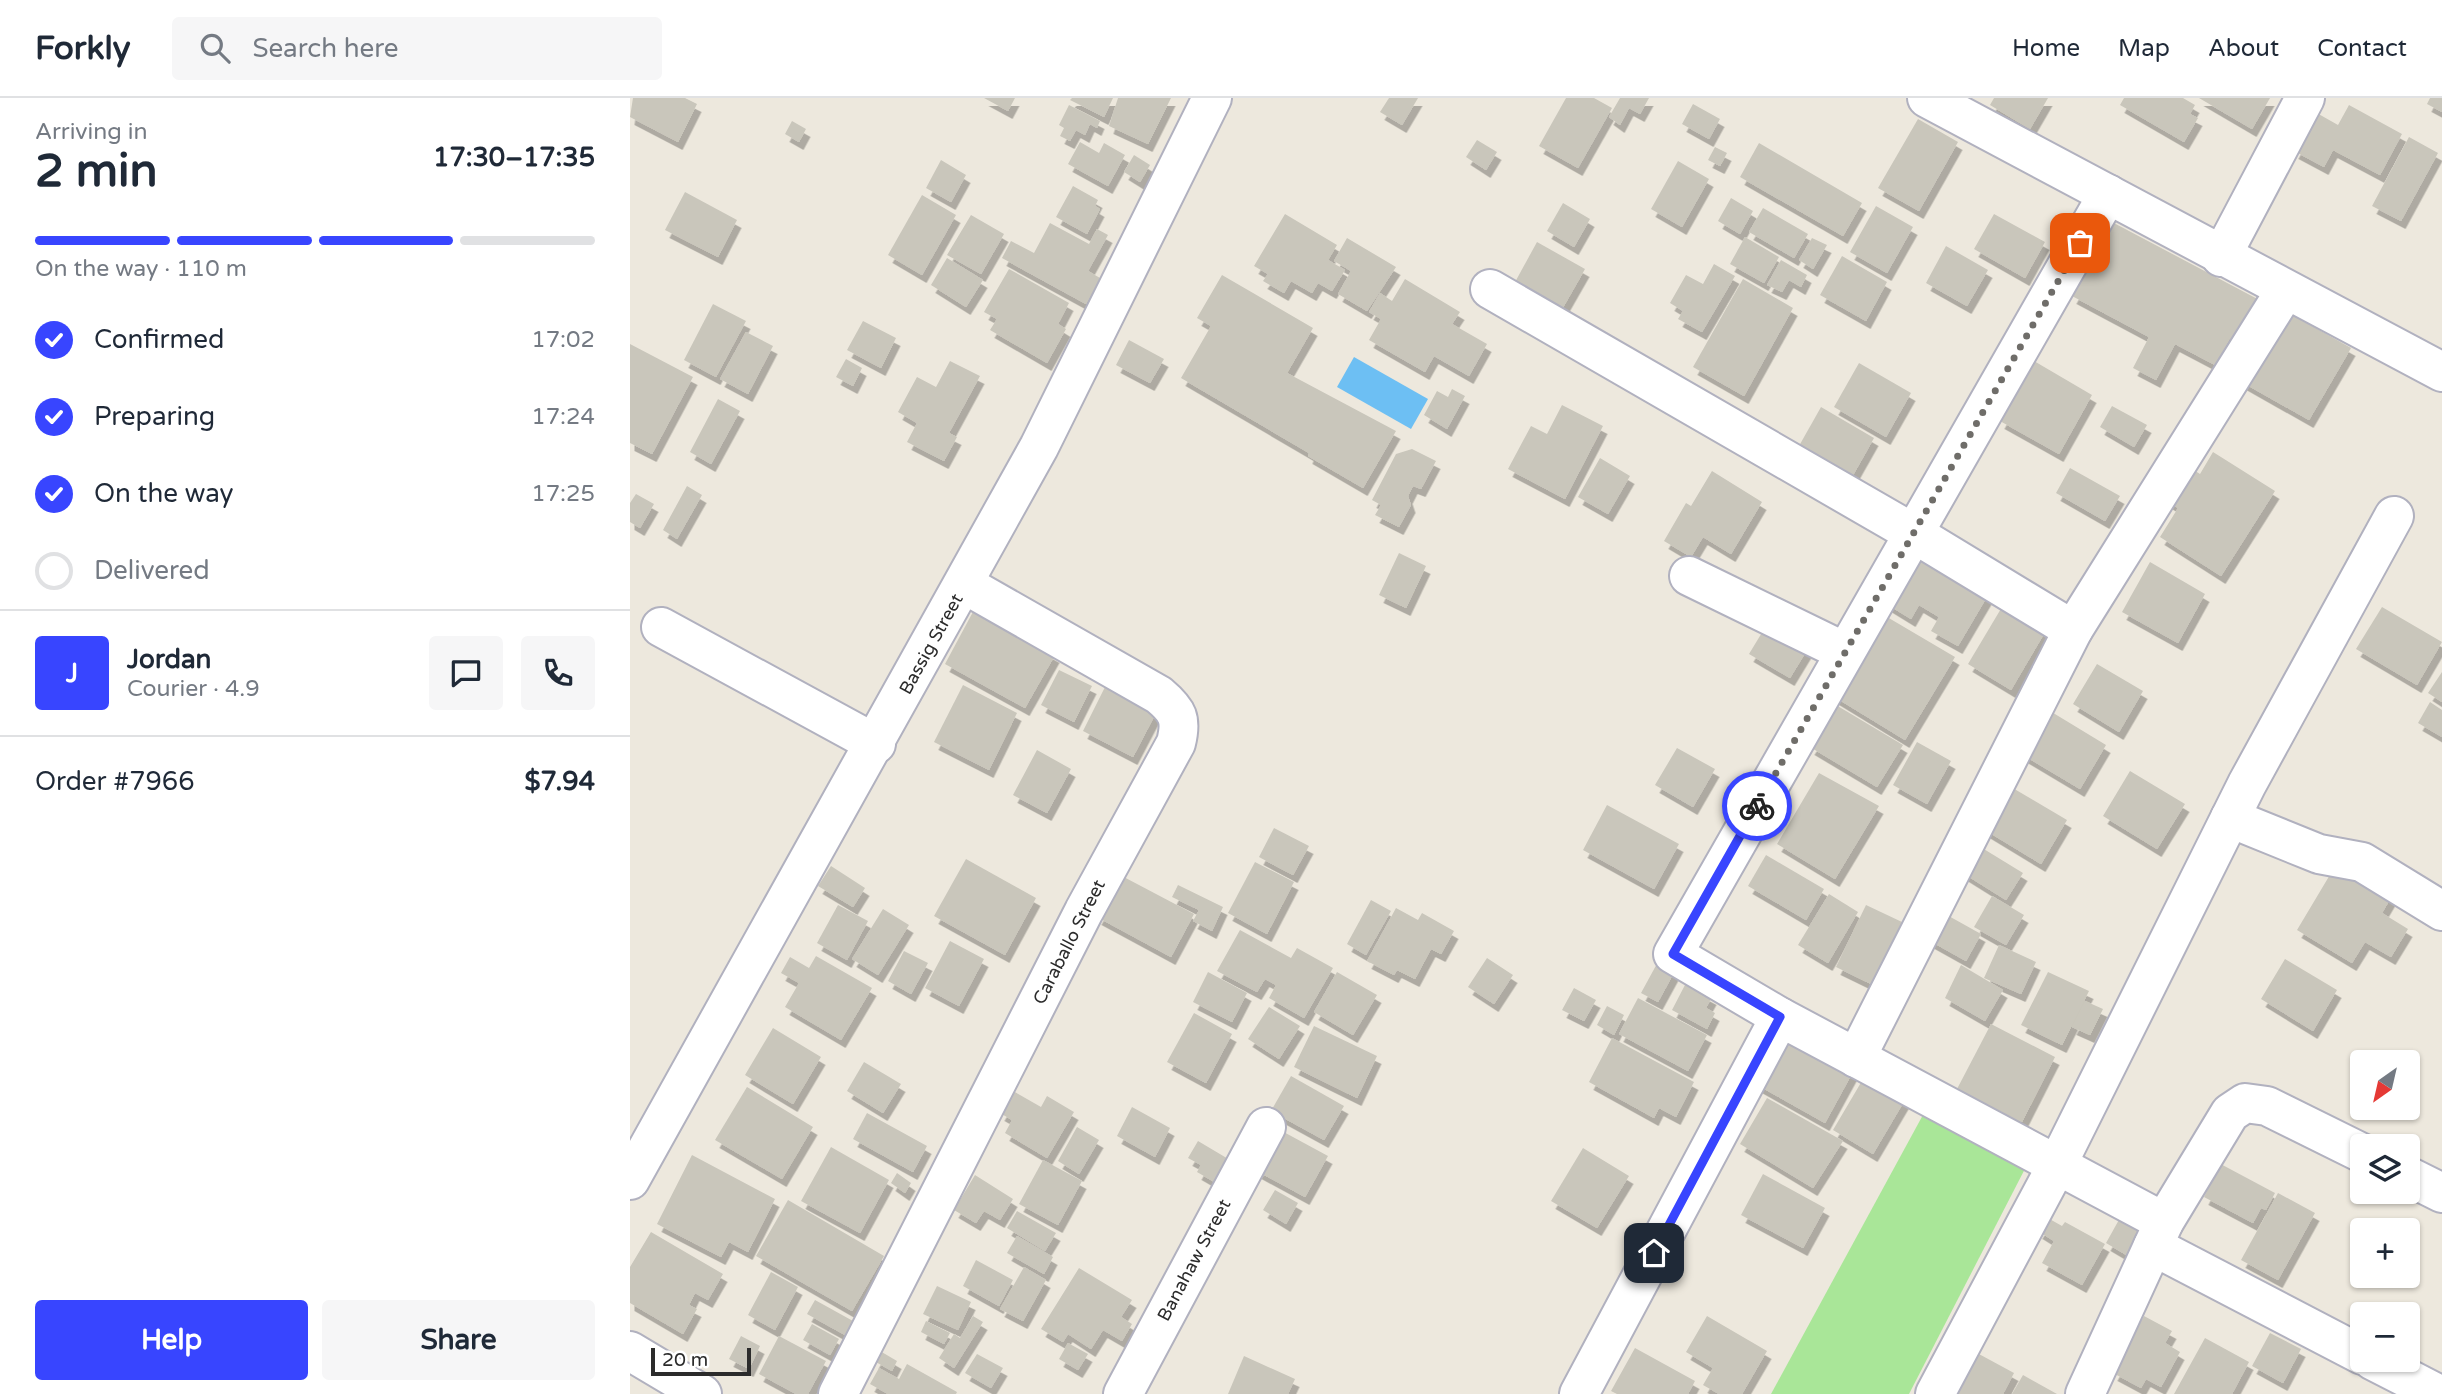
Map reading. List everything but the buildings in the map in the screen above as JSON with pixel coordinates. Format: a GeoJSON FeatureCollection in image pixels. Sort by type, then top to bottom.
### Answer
{"type":"FeatureCollection","features":[{"type":"Feature","properties":{"kind":"street","name":"Bassig Street"},"geometry":{"type":"LineString","coordinates":[[630,1180],[876,744],[1039,447],[1212,98]]}},
{"type":"Feature","properties":{"kind":"street"},"geometry":{"type":"LineString","coordinates":[[1927,98],[2221,257],[2442,372]]}},
{"type":"Feature","properties":{"kind":"street"},"geometry":{"type":"LineString","coordinates":[[2221,257],[2305,98]]}},
{"type":"Feature","properties":{"kind":"street"},"geometry":{"type":"LineString","coordinates":[[2108,194],[1673,954],[1780,1017],[2056,1167],[2158,1234],[2350,1348]]}},
{"type":"Feature","properties":{"kind":"street"},"geometry":{"type":"LineString","coordinates":[[1490,289],[1913,533],[2073,630]]}},
{"type":"Feature","properties":{"kind":"street"},"geometry":{"type":"LineString","coordinates":[[1856,1058],[2073,630],[2286,291]]}},
{"type":"Feature","properties":{"kind":"street"},"geometry":{"type":"LineString","coordinates":[[1935,1394],[2056,1167],[2230,818],[2394,516]]}},
{"type":"Feature","properties":{"kind":"street"},"geometry":{"type":"LineString","coordinates":[[1689,576],[1845,652]]}},
{"type":"Feature","properties":{"kind":"street","name":"Caraballo Street"},"geometry":{"type":"LineString","coordinates":[[838,1394],[1084,911],[1176,743],[1181,724],[1177,710],[1159,695],[964,584]]}},
{"type":"Feature","properties":{"kind":"street"},"geometry":{"type":"LineString","coordinates":[[661,627],[876,744]]}},
{"type":"Feature","properties":{"kind":"street"},"geometry":{"type":"LineString","coordinates":[[2230,818],[2319,854],[2362,862],[2442,911]]}},
{"type":"Feature","properties":{"kind":"street"},"geometry":{"type":"LineString","coordinates":[[1578,1394],[1780,1017]]}},
{"type":"Feature","properties":{"kind":"street"},"geometry":{"type":"LineString","coordinates":[[2085,1394],[2158,1234],[2230,1113],[2245,1102],[2267,1106],[2350,1147]]}},
{"type":"Feature","properties":{"kind":"street","name":"Banahaw Street"},"geometry":{"type":"LineString","coordinates":[[1123,1394],[1266,1128]]}},
{"type":"Feature","properties":{"kind":"street"},"geometry":{"type":"LineString","coordinates":[[2420,1182],[2442,1193]]}},
{"type":"Feature","properties":{"kind":"street"},"geometry":{"type":"LineString","coordinates":[[630,1351],[702,1394]]}},
{"type":"Feature","properties":{"kind":"street"},"geometry":{"type":"LineString","coordinates":[[2395,1372],[2438,1394]]}},
{"type":"Feature","properties":{"kind":"green space"},"geometry":{"type":"Polygon","coordinates":[[[1930,1102],[2029,1161],[1909,1394],[1771,1394],[1930,1102]]]}},
{"type":"Feature","properties":{"kind":"water"},"geometry":{"type":"Polygon","coordinates":[[[1354,357],[1428,399],[1411,429],[1337,387],[1354,357]]]}},
{"type":"Feature","properties":{"kind":"way so far"},"geometry":{"type":"LineString","coordinates":[[1757,806],[2080,243]]}},
{"type":"Feature","properties":{"kind":"route"},"geometry":{"type":"LineString","coordinates":[[1654,1253],[1780,1017],[1673,954],[1757,806]]}}]}
